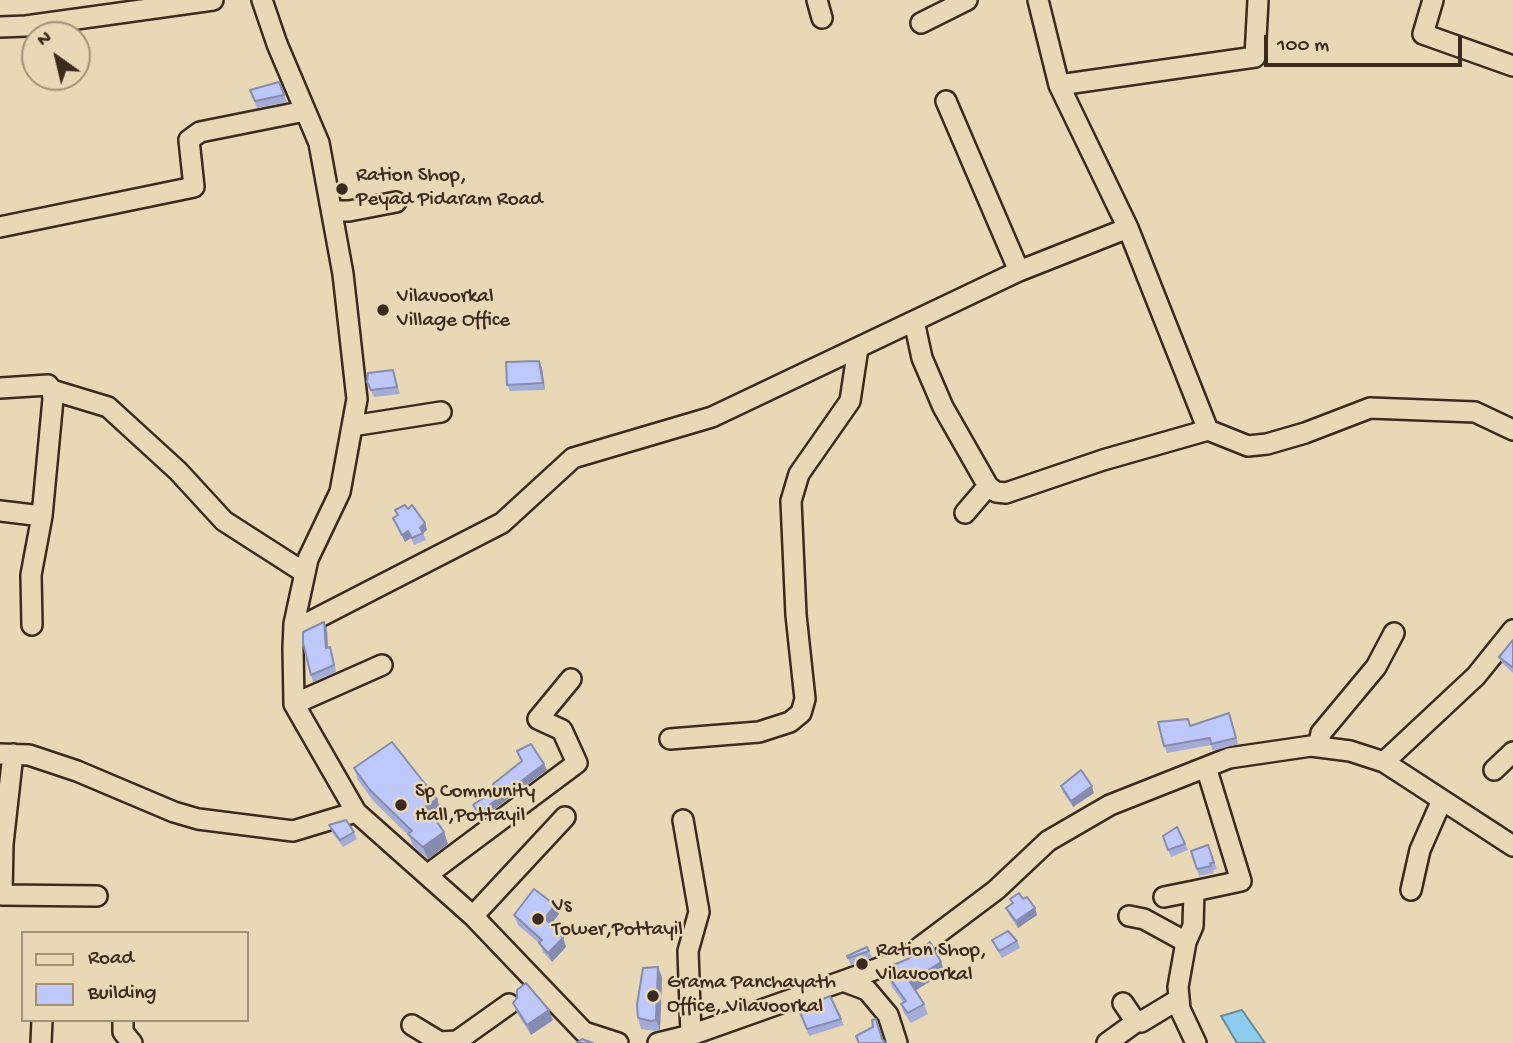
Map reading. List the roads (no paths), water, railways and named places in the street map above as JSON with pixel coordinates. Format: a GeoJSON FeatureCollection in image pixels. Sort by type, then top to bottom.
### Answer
{"type":"FeatureCollection","features":[{"type":"Feature","properties":{"kind":"street"},"geometry":{"type":"LineString","coordinates":[[0,27],[26,26],[213,0]]}},
{"type":"Feature","properties":{"kind":"street"},"geometry":{"type":"LineString","coordinates":[[262,0],[277,44],[319,143],[343,274],[357,398],[340,492],[308,559],[305,573],[294,630],[294,704],[356,812],[473,916],[584,1032],[618,1043]]}},
{"type":"Feature","properties":{"kind":"street"},"geometry":{"type":"LineString","coordinates":[[921,23],[967,0]]}},
{"type":"Feature","properties":{"kind":"street"},"geometry":{"type":"LineString","coordinates":[[1038,0],[1059,85],[1128,228],[1208,430]]}},
{"type":"Feature","properties":{"kind":"street"},"geometry":{"type":"LineString","coordinates":[[1059,85],[1255,57],[1258,0]]}},
{"type":"Feature","properties":{"kind":"street"},"geometry":{"type":"LineString","coordinates":[[1433,0],[1423,34],[1513,66]]}},
{"type":"Feature","properties":{"kind":"street"},"geometry":{"type":"LineString","coordinates":[[946,101],[1019,271]]}},
{"type":"Feature","properties":{"kind":"street"},"geometry":{"type":"LineString","coordinates":[[0,227],[194,187],[189,140],[200,132],[305,111]]}},
{"type":"Feature","properties":{"kind":"street"},"geometry":{"type":"LineString","coordinates":[[332,211],[349,211],[396,202]]}},
{"type":"Feature","properties":{"kind":"street"},"geometry":{"type":"LineString","coordinates":[[294,630],[502,523],[573,458],[712,417],[1019,271],[1128,228]]}},
{"type":"Feature","properties":{"kind":"street"},"geometry":{"type":"LineString","coordinates":[[914,321],[922,358],[943,407],[988,486],[996,492],[1006,493],[1103,460],[1208,430],[1248,446],[1267,444],[1305,433],[1370,408],[1475,412],[1513,430]]}},
{"type":"Feature","properties":{"kind":"street"},"geometry":{"type":"LineString","coordinates":[[670,739],[759,732],[790,722],[801,713],[805,699],[796,615],[791,501],[799,474],[850,401],[858,348]]}},
{"type":"Feature","properties":{"kind":"street"},"geometry":{"type":"LineString","coordinates":[[0,388],[48,385],[52,390],[42,516],[31,575],[32,625]]}},
{"type":"Feature","properties":{"kind":"street"},"geometry":{"type":"LineString","coordinates":[[52,390],[108,407],[178,471],[224,522],[305,573]]}},
{"type":"Feature","properties":{"kind":"street"},"geometry":{"type":"LineString","coordinates":[[352,426],[442,412]]}},
{"type":"Feature","properties":{"kind":"street"},"geometry":{"type":"LineString","coordinates":[[965,513],[988,486]]}},
{"type":"Feature","properties":{"kind":"street"},"geometry":{"type":"LineString","coordinates":[[0,511],[42,516]]}},
{"type":"Feature","properties":{"kind":"street"},"geometry":{"type":"LineString","coordinates":[[1384,762],[1476,676],[1513,630]]}},
{"type":"Feature","properties":{"kind":"street"},"geometry":{"type":"LineString","coordinates":[[1318,747],[1321,733],[1376,667],[1394,633]]}},
{"type":"Feature","properties":{"kind":"street"},"geometry":{"type":"LineString","coordinates":[[294,704],[382,665]]}},
{"type":"Feature","properties":{"kind":"street"},"geometry":{"type":"LineString","coordinates":[[427,875],[577,763],[562,730],[538,719],[571,679]]}},
{"type":"Feature","properties":{"kind":"street"},"geometry":{"type":"LineString","coordinates":[[657,1043],[691,1035],[904,959],[996,890],[1048,841],[1110,805],[1229,758],[1318,747],[1350,751],[1384,762],[1513,846]]}},
{"type":"Feature","properties":{"kind":"street"},"geometry":{"type":"LineString","coordinates":[[1494,769],[1513,752]]}},
{"type":"Feature","properties":{"kind":"street"},"geometry":{"type":"LineString","coordinates":[[97,896],[2,895],[6,754],[29,755],[77,771],[198,820],[293,831],[356,812]]}},
{"type":"Feature","properties":{"kind":"street"},"geometry":{"type":"LineString","coordinates":[[1164,897],[1241,881],[1206,767]]}},
{"type":"Feature","properties":{"kind":"street"},"geometry":{"type":"LineString","coordinates":[[1411,890],[1420,850],[1443,800]]}},
{"type":"Feature","properties":{"kind":"street"},"geometry":{"type":"LineString","coordinates":[[473,916],[565,817]]}},
{"type":"Feature","properties":{"kind":"street"},"geometry":{"type":"LineString","coordinates":[[683,820],[699,912],[688,951],[691,1035]]}},
{"type":"Feature","properties":{"kind":"street"},"geometry":{"type":"LineString","coordinates":[[1194,891],[1193,926],[1186,942],[1180,970],[1179,999],[1180,1009],[1196,1043]]}},
{"type":"Feature","properties":{"kind":"street"},"geometry":{"type":"LineString","coordinates":[[1129,916],[1144,919],[1186,942]]}},
{"type":"Feature","properties":{"kind":"street"},"geometry":{"type":"LineString","coordinates":[[843,981],[867,989],[888,1015],[897,1043]]}},
{"type":"Feature","properties":{"kind":"street"},"geometry":{"type":"LineString","coordinates":[[1107,1043],[1136,1022],[1144,1021],[1179,999]]}},
{"type":"Feature","properties":{"kind":"street"},"geometry":{"type":"LineString","coordinates":[[1124,1003],[1136,1022]]}},
{"type":"Feature","properties":{"kind":"street"},"geometry":{"type":"LineString","coordinates":[[412,1025],[439,1042],[457,1041],[509,1004]]}},
{"type":"Feature","properties":{"kind":"street"},"geometry":{"type":"LineString","coordinates":[[40,1043],[42,1022]]}},
{"type":"Feature","properties":{"kind":"street"},"geometry":{"type":"LineString","coordinates":[[123,1022],[123,1032],[132,1043]]}},
{"type":"Feature","properties":{"kind":"water"},"geometry":{"type":"Polygon","coordinates":[[[1242,1010],[1265,1043],[1237,1043],[1221,1016],[1242,1010]]]}},
{"type":"Feature","properties":{"kind":"place","name":"Ration Shop, Peyad Pidaram Road"},"geometry":{"type":"Point","coordinates":[342,189]}},
{"type":"Feature","properties":{"kind":"place","name":"Vilavoorkal Village Office"},"geometry":{"type":"Point","coordinates":[383,310]}},
{"type":"Feature","properties":{"kind":"place","name":"Sp Community Hall,Pottayil"},"geometry":{"type":"Point","coordinates":[401,805]}},
{"type":"Feature","properties":{"kind":"place","name":"Vs Tower,Pottayil"},"geometry":{"type":"Point","coordinates":[538,919]}},
{"type":"Feature","properties":{"kind":"place","name":"Ration Shop, Vilavoorkal"},"geometry":{"type":"Point","coordinates":[862,964]}},
{"type":"Feature","properties":{"kind":"place","name":"Grama Panchayath Office, Vilavoorkal"},"geometry":{"type":"Point","coordinates":[653,996]}}]}
